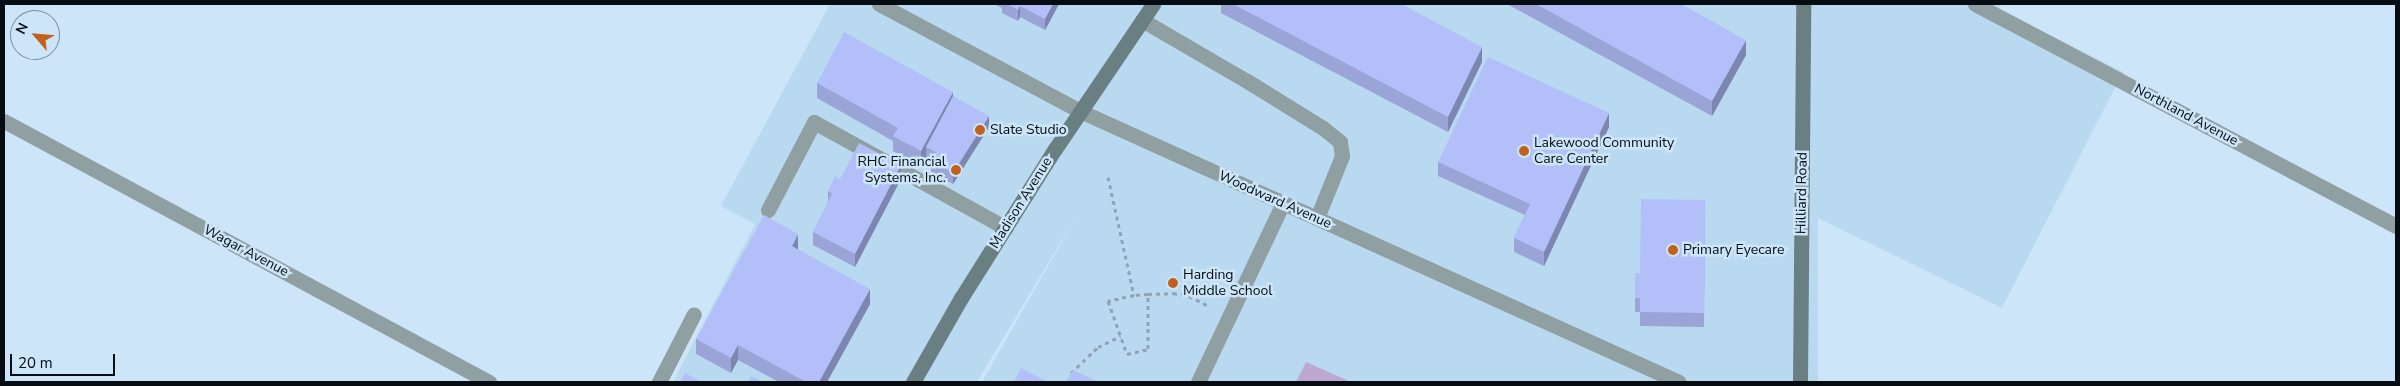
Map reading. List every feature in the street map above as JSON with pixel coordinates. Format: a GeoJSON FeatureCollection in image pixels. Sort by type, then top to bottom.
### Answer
{"type":"FeatureCollection","features":[{"type":"Feature","properties":{"kind":"main road","name":"Madison Avenue"},"geometry":{"type":"LineString","coordinates":[[913,382],[961,298],[1080,111],[1153,4]]}},
{"type":"Feature","properties":{"kind":"main road","name":"Hilliard Road"},"geometry":{"type":"LineString","coordinates":[[1800,382],[1803,4]]}},
{"type":"Feature","properties":{"kind":"street","name":"Woodward Avenue"},"geometry":{"type":"LineString","coordinates":[[879,4],[1080,111],[1679,382]]}},
{"type":"Feature","properties":{"kind":"street","name":"Northland Avenue"},"geometry":{"type":"LineString","coordinates":[[1975,4],[2396,226]]}},
{"type":"Feature","properties":{"kind":"street"},"geometry":{"type":"LineString","coordinates":[[1142,20],[1256,86],[1323,128],[1340,142],[1342,156],[1316,218]]}},
{"type":"Feature","properties":{"kind":"street","name":"Wagar Avenue"},"geometry":{"type":"LineString","coordinates":[[4,120],[489,382]]}},
{"type":"Feature","properties":{"kind":"street"},"geometry":{"type":"LineString","coordinates":[[768,210],[814,122],[1006,228]]}},
{"type":"Feature","properties":{"kind":"street"},"geometry":{"type":"LineString","coordinates":[[1198,382],[1283,203]]}},
{"type":"Feature","properties":{"kind":"street"},"geometry":{"type":"LineString","coordinates":[[659,382],[694,314]]}},
{"type":"Feature","properties":{"kind":"path"},"geometry":{"type":"LineString","coordinates":[[1108,177],[1134,295]]}},
{"type":"Feature","properties":{"kind":"path"},"geometry":{"type":"LineString","coordinates":[[1148,294],[1148,349],[1127,354],[1108,301],[1134,295],[1172,292],[1189,296],[1212,307]]}},
{"type":"Feature","properties":{"kind":"path"},"geometry":{"type":"LineString","coordinates":[[1070,376],[1073,369],[1098,348],[1121,336]]}},
{"type":"Feature","properties":{"kind":"shaded area"},"geometry":{"type":"Polygon","coordinates":[[[830,4],[2001,4],[1999,9],[2123,72],[2002,308],[1818,218],[1818,382],[982,382],[1080,210],[977,382],[673,382],[755,224],[721,206],[830,4]]]}},
{"type":"Feature","properties":{"kind":"shaded area"},"geometry":{"type":"Polygon","coordinates":[[[1306,362],[1351,382],[1296,382],[1306,362]]]}},
{"type":"Feature","properties":{"kind":"building"},"geometry":{"type":"Polygon","coordinates":[[[1007,4],[1053,4],[1045,19],[1020,6],[1018,10],[1007,4]]]}},
{"type":"Feature","properties":{"kind":"building"},"geometry":{"type":"Polygon","coordinates":[[[1233,4],[1401,4],[1482,47],[1448,117],[1233,4]]]}},
{"type":"Feature","properties":{"kind":"building"},"geometry":{"type":"Polygon","coordinates":[[[1536,4],[1681,4],[1746,40],[1712,101],[1536,4]]]}},
{"type":"Feature","properties":{"kind":"building"},"geometry":{"type":"Polygon","coordinates":[[[844,32],[953,92],[921,151],[893,136],[898,128],[817,83],[844,32]]]}},
{"type":"Feature","properties":{"kind":"building","name":"Lakewood Community Care Center"},"geometry":{"type":"Polygon","coordinates":[[[1488,57],[1609,113],[1544,252],[1514,238],[1530,204],[1438,162],[1488,57]]]}},
{"type":"Feature","properties":{"kind":"building"},"geometry":{"type":"Polygon","coordinates":[[[953,96],[989,116],[953,173],[931,161],[936,152],[926,147],[953,96]]]}},
{"type":"Feature","properties":{"kind":"building"},"geometry":{"type":"Polygon","coordinates":[[[859,143],[901,165],[855,254],[813,232],[832,194],[828,191],[835,176],[840,179],[859,143]]]}},
{"type":"Feature","properties":{"kind":"building","name":"Primary Eyecare"},"geometry":{"type":"Polygon","coordinates":[[[1641,199],[1705,200],[1704,313],[1640,312],[1640,298],[1635,298],[1635,274],[1640,273],[1641,199]]]}},
{"type":"Feature","properties":{"kind":"building"},"geometry":{"type":"Polygon","coordinates":[[[764,215],[798,234],[792,246],[870,289],[819,382],[806,382],[738,345],[731,358],[696,339],[764,215]]]}},
{"type":"Feature","properties":{"kind":"building"},"geometry":{"type":"Polygon","coordinates":[[[1021,368],[1048,382],[1014,382],[1021,368]]]}},
{"type":"Feature","properties":{"kind":"building"},"geometry":{"type":"Polygon","coordinates":[[[1073,370],[1099,382],[1066,382],[1073,370]]]}},
{"type":"Feature","properties":{"kind":"building"},"geometry":{"type":"Polygon","coordinates":[[[685,373],[702,382],[680,382],[685,373]]]}},
{"type":"Feature","properties":{"kind":"building"},"geometry":{"type":"Polygon","coordinates":[[[751,376],[763,382],[748,382],[751,376]]]}},
{"type":"Feature","properties":{"kind":"place","name":"Slate Studio"},"geometry":{"type":"Point","coordinates":[980,130]}},
{"type":"Feature","properties":{"kind":"place","name":"Lakewood Community Care Center"},"geometry":{"type":"Point","coordinates":[1524,151]}},
{"type":"Feature","properties":{"kind":"place","name":"RHC Financial Systems, Inc."},"geometry":{"type":"Point","coordinates":[956,170]}},
{"type":"Feature","properties":{"kind":"place","name":"Primary Eyecare"},"geometry":{"type":"Point","coordinates":[1673,250]}},
{"type":"Feature","properties":{"kind":"place","name":"Harding Middle School"},"geometry":{"type":"Point","coordinates":[1173,283]}}]}
